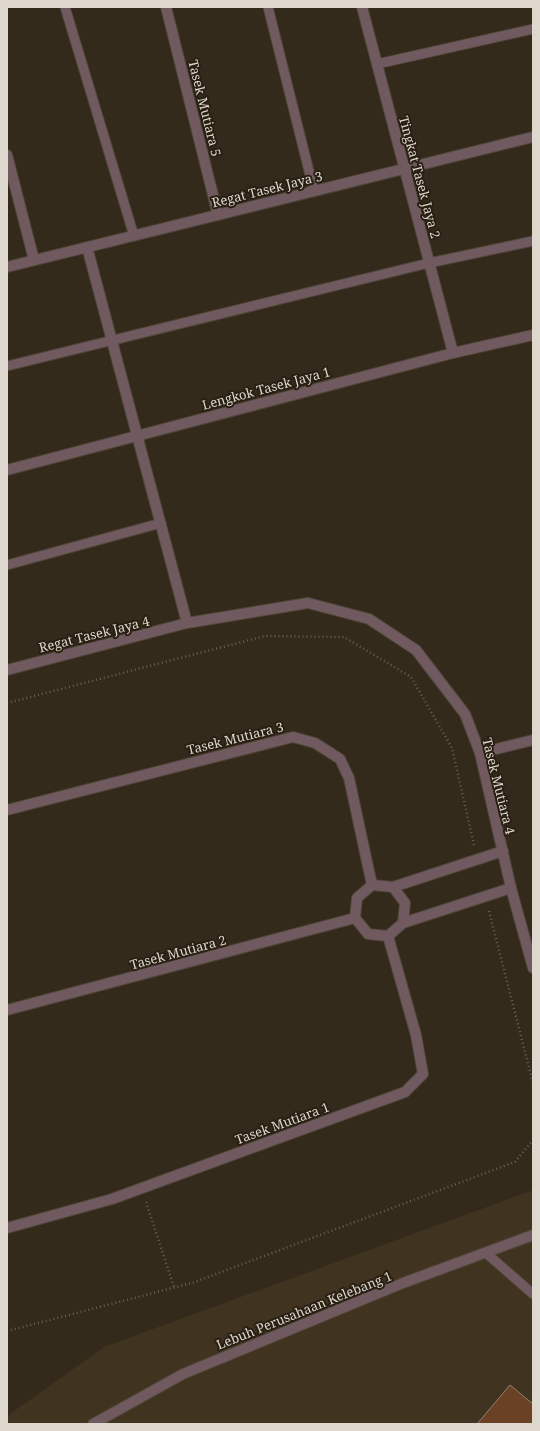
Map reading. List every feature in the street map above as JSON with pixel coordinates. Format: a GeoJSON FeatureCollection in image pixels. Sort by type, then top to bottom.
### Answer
{"type":"FeatureCollection","features":[{"type":"Feature","properties":{"kind":"street","name":"Tasek Mutiara 5"},"geometry":{"type":"LineString","coordinates":[[166,7],[218,215]]}},
{"type":"Feature","properties":{"kind":"street","name":"Tingkat Tasek Jaya 2"},"geometry":{"type":"LineString","coordinates":[[362,7],[453,353]]}},
{"type":"Feature","properties":{"kind":"street","name":"Regat Tasek Jaya 3"},"geometry":{"type":"LineString","coordinates":[[7,267],[533,137]]}},
{"type":"Feature","properties":{"kind":"street"},"geometry":{"type":"LineString","coordinates":[[7,155],[34,260]]}},
{"type":"Feature","properties":{"kind":"street"},"geometry":{"type":"LineString","coordinates":[[87,247],[187,623]]}},
{"type":"Feature","properties":{"kind":"street","name":"Lengkok Tasek Jaya 1"},"geometry":{"type":"LineString","coordinates":[[7,470],[453,353],[533,335]]}},
{"type":"Feature","properties":{"kind":"street","name":"Tasek Mutiara 4"},"geometry":{"type":"LineString","coordinates":[[187,623],[308,603],[369,619],[416,650],[465,714],[480,753],[511,888],[533,968]]}},
{"type":"Feature","properties":{"kind":"street","name":"Regat Tasek Jaya 4"},"geometry":{"type":"LineString","coordinates":[[7,670],[187,623]]}},
{"type":"Feature","properties":{"kind":"street","name":"Tasek Mutiara 3"},"geometry":{"type":"LineString","coordinates":[[7,810],[293,737],[315,742],[340,759],[349,778],[372,885]]}},
{"type":"Feature","properties":{"kind":"street"},"geometry":{"type":"LineString","coordinates":[[480,753],[533,740]]}},
{"type":"Feature","properties":{"kind":"street"},"geometry":{"type":"LineString","coordinates":[[503,851],[392,887],[372,885],[357,898],[355,918],[368,934],[388,936],[403,923],[511,888]]}},
{"type":"Feature","properties":{"kind":"street"},"geometry":{"type":"LineString","coordinates":[[392,887],[405,903],[403,923]]}},
{"type":"Feature","properties":{"kind":"street","name":"Tasek Mutiara 2"},"geometry":{"type":"LineString","coordinates":[[7,1010],[355,918]]}},
{"type":"Feature","properties":{"kind":"street","name":"Tasek Mutiara 1"},"geometry":{"type":"LineString","coordinates":[[7,1228],[112,1199],[405,1092],[423,1074],[416,1035],[388,936]]}},
{"type":"Feature","properties":{"kind":"street","name":"Lebuh Perusahaan Kelebang 1"},"geometry":{"type":"LineString","coordinates":[[93,1424],[182,1374],[403,1283],[533,1236]]}},
{"type":"Feature","properties":{"kind":"lane"},"geometry":{"type":"LineString","coordinates":[[65,7],[134,236]]}},
{"type":"Feature","properties":{"kind":"lane"},"geometry":{"type":"LineString","coordinates":[[268,7],[314,191]]}},
{"type":"Feature","properties":{"kind":"lane"},"geometry":{"type":"LineString","coordinates":[[377,64],[533,29]]}},
{"type":"Feature","properties":{"kind":"lane"},"geometry":{"type":"LineString","coordinates":[[7,366],[429,263],[533,241]]}},
{"type":"Feature","properties":{"kind":"lane"},"geometry":{"type":"LineString","coordinates":[[7,565],[161,523]]}},
{"type":"Feature","properties":{"kind":"lane"},"geometry":{"type":"LineString","coordinates":[[486,1252],[533,1294]]}},
{"type":"Feature","properties":{"kind":"path"},"geometry":{"type":"LineString","coordinates":[[7,703],[265,636],[344,637],[411,677],[452,748],[477,860]]}},
{"type":"Feature","properties":{"kind":"path"},"geometry":{"type":"LineString","coordinates":[[486,896],[533,1083]]}},
{"type":"Feature","properties":{"kind":"path"},"geometry":{"type":"LineString","coordinates":[[7,1331],[192,1283],[515,1162],[533,1140]]}},
{"type":"Feature","properties":{"kind":"path"},"geometry":{"type":"LineString","coordinates":[[141,1188],[174,1287]]}},
{"type":"Feature","properties":{"kind":"shaded area"},"geometry":{"type":"Polygon","coordinates":[[[533,1190],[533,1424],[7,1424],[7,1416],[104,1347],[533,1190]]]}},
{"type":"Feature","properties":{"kind":"building"},"geometry":{"type":"Polygon","coordinates":[[[510,1385],[533,1404],[533,1424],[477,1424],[510,1385]]]}}]}
